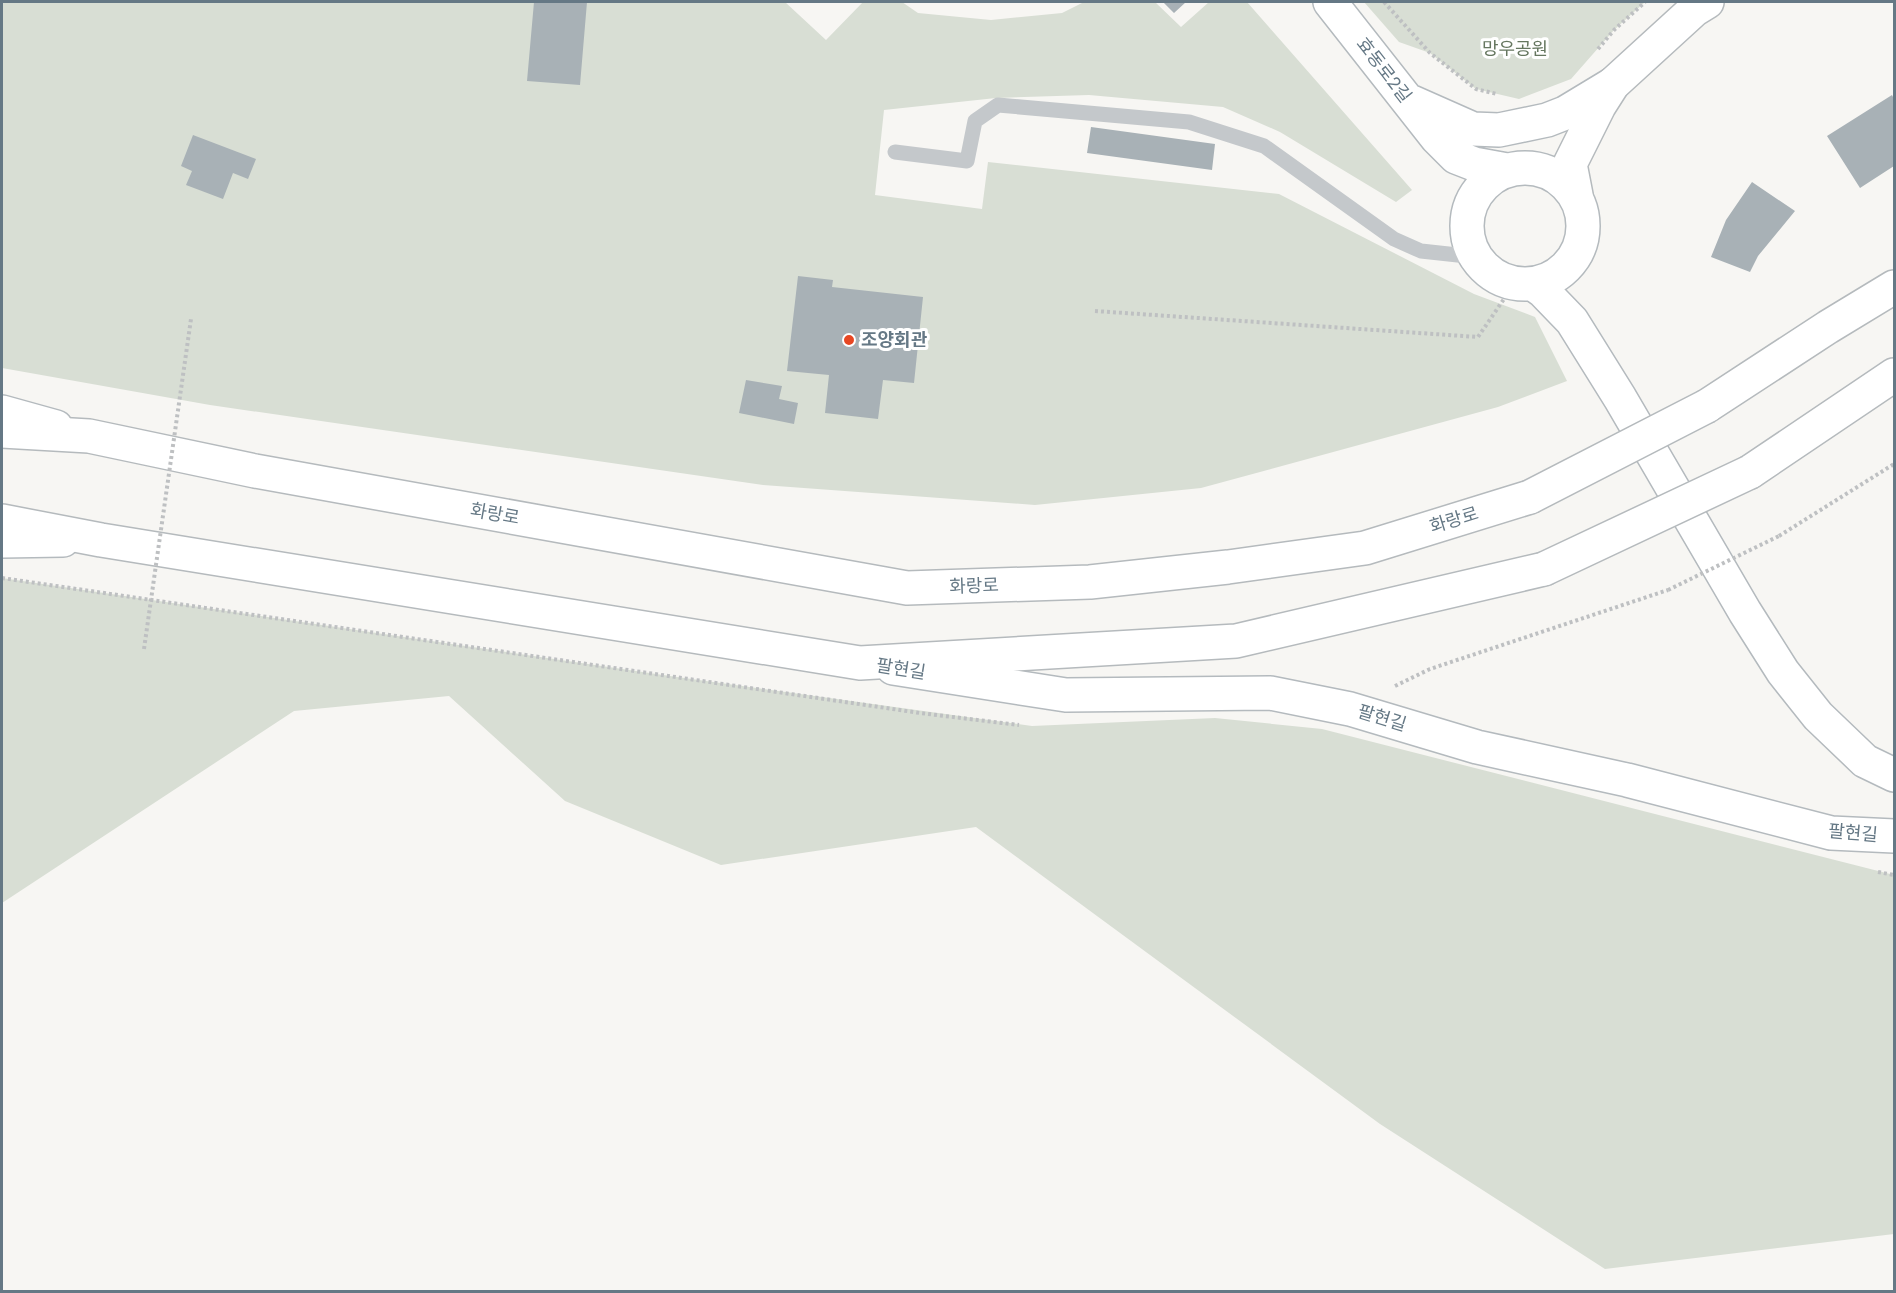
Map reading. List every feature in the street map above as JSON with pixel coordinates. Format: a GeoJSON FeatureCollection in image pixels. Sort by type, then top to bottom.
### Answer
{"type":"FeatureCollection","features":[{"type":"Feature","properties":{"kind":"main road","name":"효동로2길"},"geometry":{"type":"LineString","coordinates":[[1330,2],[1437,138]]}},
{"type":"Feature","properties":{"kind":"main road"},"geometry":{"type":"LineString","coordinates":[[1545,171],[1557,151],[1569,141],[1606,95],[1695,10],[1707,2]]}},
{"type":"Feature","properties":{"kind":"main road"},"geometry":{"type":"LineString","coordinates":[[1407,99],[1473,129],[1499,130],[1547,120],[1606,95]]}},
{"type":"Feature","properties":{"kind":"main road"},"geometry":{"type":"LineString","coordinates":[[1606,95],[1570,164],[1576,195],[1583,213],[1584,232],[1563,296],[1572,321],[1783,672],[1818,716],[1864,761],[1894,775]]}},
{"type":"Feature","properties":{"kind":"main road"},"geometry":{"type":"LineString","coordinates":[[1437,138],[1455,157],[1474,164],[1507,170]]}},
{"type":"Feature","properties":{"kind":"main road"},"geometry":{"type":"LineString","coordinates":[[1437,138],[1456,183],[1472,202]]}},
{"type":"Feature","properties":{"kind":"main road"},"geometry":{"type":"LineString","coordinates":[[1572,321],[1543,291],[1499,279],[1486,270],[1469,244],[1467,230],[1472,202],[1481,188],[1493,177],[1507,170],[1526,167],[1545,171],[1557,176],[1576,195]]}},
{"type":"Feature","properties":{"kind":"main road"},"geometry":{"type":"LineString","coordinates":[[1524,284],[1550,279],[1565,269],[1576,256]]}},
{"type":"Feature","properties":{"kind":"main road","name":"화랑로"},"geometry":{"type":"LineString","coordinates":[[2,431],[89,436],[255,471],[907,588],[1090,582],[1228,567],[1365,548],[1530,497],[1707,406],[1894,287]]}},
{"type":"Feature","properties":{"kind":"main road"},"geometry":{"type":"LineString","coordinates":[[2,521],[101,540],[860,663],[1236,641],[1544,568],[1750,472],[1894,375]]}},
{"type":"Feature","properties":{"kind":"main road"},"geometry":{"type":"LineString","coordinates":[[2,412],[89,436]]}},
{"type":"Feature","properties":{"kind":"main road"},"geometry":{"type":"LineString","coordinates":[[2,541],[101,540]]}},
{"type":"Feature","properties":{"kind":"main road","name":"팔현길"},"geometry":{"type":"LineString","coordinates":[[860,663],[1066,695],[1270,693],[1350,709],[1477,747],[1627,780],[1831,832],[1894,836]]}},
{"type":"Feature","properties":{"kind":"lane"},"geometry":{"type":"LineString","coordinates":[[895,152],[967,161],[975,121],[998,105],[1189,122],[1264,146],[1395,239],[1421,251],[1476,257]]}},
{"type":"Feature","properties":{"kind":"path"},"geometry":{"type":"LineString","coordinates":[[1384,2],[1430,53],[1476,89],[1508,96]]}},
{"type":"Feature","properties":{"kind":"path"},"geometry":{"type":"LineString","coordinates":[[1593,55],[1614,30],[1646,2]]}},
{"type":"Feature","properties":{"kind":"path"},"geometry":{"type":"LineString","coordinates":[[1095,311],[1478,337],[1524,284]]}},
{"type":"Feature","properties":{"kind":"path"},"geometry":{"type":"LineString","coordinates":[[144,650],[190,319]]}},
{"type":"Feature","properties":{"kind":"path"},"geometry":{"type":"LineString","coordinates":[[1350,709],[1430,669],[1668,590],[1779,536],[1894,464]]}},
{"type":"Feature","properties":{"kind":"green space"},"geometry":{"type":"Polygon","coordinates":[[[2,2],[785,2],[826,40],[863,2],[902,2],[918,13],[991,20],[1062,13],[1084,2],[1155,2],[1181,27],[1209,2],[1247,2],[1412,190],[1396,202],[1280,132],[1223,107],[1089,95],[996,98],[884,110],[875,195],[982,209],[988,162],[1279,194],[1474,294],[1535,317],[1567,381],[1498,407],[1201,488],[1035,505],[763,485],[210,405],[2,368],[2,2]]]}},
{"type":"Feature","properties":{"kind":"green space","name":"망우공원"},"geometry":{"type":"Polygon","coordinates":[[[1364,2],[1645,2],[1614,30],[1571,79],[1519,99],[1476,89],[1430,53],[1399,42],[1364,2]]]}},
{"type":"Feature","properties":{"kind":"green space"},"geometry":{"type":"Polygon","coordinates":[[[2,578],[670,676],[1032,726],[1215,718],[1322,729],[1894,875],[1894,1234],[1605,1269],[1380,1124],[976,827],[721,865],[565,801],[449,696],[294,711],[2,903],[2,578]]]}},
{"type":"Feature","properties":{"kind":"building"},"geometry":{"type":"Polygon","coordinates":[[[534,2],[587,2],[580,85],[527,81],[534,2]]]}},
{"type":"Feature","properties":{"kind":"building"},"geometry":{"type":"Polygon","coordinates":[[[1163,2],[1186,2],[1174,13],[1163,2]]]}},
{"type":"Feature","properties":{"kind":"building"},"geometry":{"type":"Polygon","coordinates":[[[1892,95],[1894,99],[1894,166],[1860,188],[1827,136],[1892,95]]]}},
{"type":"Feature","properties":{"kind":"building"},"geometry":{"type":"Polygon","coordinates":[[[1091,127],[1215,144],[1212,170],[1087,153],[1091,127]]]}},
{"type":"Feature","properties":{"kind":"building"},"geometry":{"type":"Polygon","coordinates":[[[193,135],[256,159],[248,179],[233,173],[223,199],[186,185],[192,171],[181,166],[193,135]]]}},
{"type":"Feature","properties":{"kind":"building"},"geometry":{"type":"Polygon","coordinates":[[[1752,182],[1795,211],[1758,256],[1750,272],[1711,257],[1726,220],[1752,182]]]}},
{"type":"Feature","properties":{"kind":"building"},"geometry":{"type":"Polygon","coordinates":[[[798,276],[833,280],[832,287],[923,297],[914,383],[883,380],[878,419],[825,413],[829,375],[787,371],[798,276]]]}},
{"type":"Feature","properties":{"kind":"building"},"geometry":{"type":"Polygon","coordinates":[[[746,380],[782,386],[779,399],[798,403],[794,424],[739,413],[746,380]]]}},
{"type":"Feature","properties":{"kind":"place","name":"조양회관"},"geometry":{"type":"Point","coordinates":[849,340]}}]}
